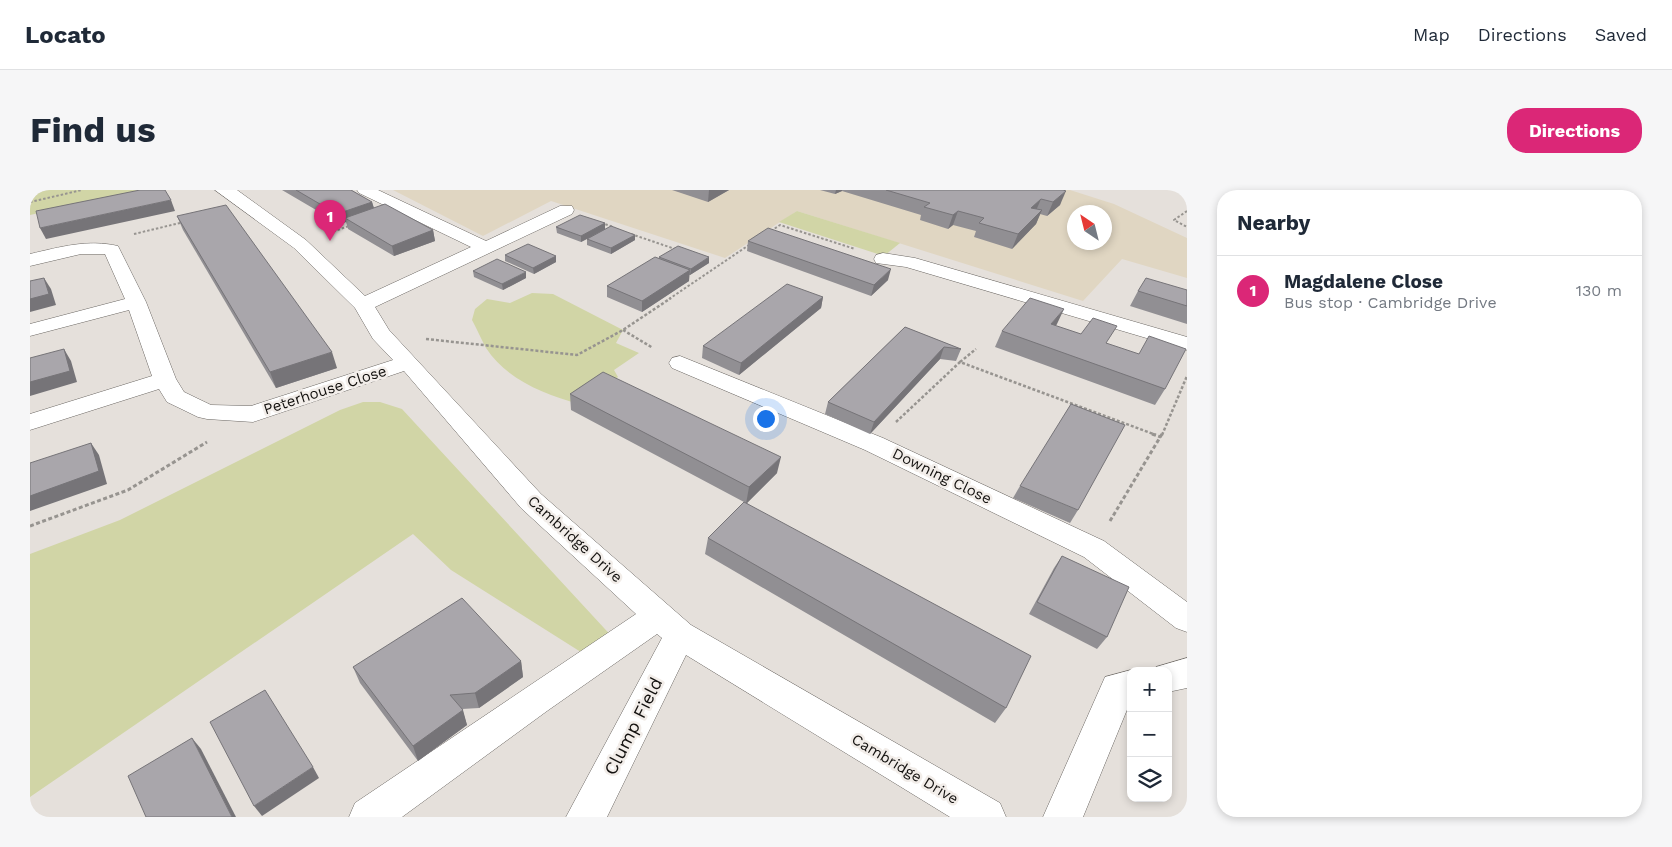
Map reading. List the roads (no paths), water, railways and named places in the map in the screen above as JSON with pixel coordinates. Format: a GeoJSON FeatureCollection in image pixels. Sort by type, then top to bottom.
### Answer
{"type":"FeatureCollection","features":[{"type":"Feature","properties":{"kind":"street"},"geometry":{"type":"LineString","coordinates":[[365,190],[486,248]]}},
{"type":"Feature","properties":{"kind":"street","name":"Cambridge Drive"},"geometry":{"type":"LineString","coordinates":[[228,191],[300,244],[363,305],[381,334],[531,501],[670,625],[986,817]]}},
{"type":"Feature","properties":{"kind":"street"},"geometry":{"type":"LineString","coordinates":[[363,305],[566,210]]}},
{"type":"Feature","properties":{"kind":"street","name":"Peterhouse Close"},"geometry":{"type":"LineString","coordinates":[[30,260],[81,249],[102,248],[112,250],[136,302],[165,378],[175,397],[207,412],[253,414],[408,362]]}},
{"type":"Feature","properties":{"kind":"street"},"geometry":{"type":"LineString","coordinates":[[883,258],[908,262],[1187,344]]}},
{"type":"Feature","properties":{"kind":"street"},"geometry":{"type":"LineString","coordinates":[[30,330],[136,302]]}},
{"type":"Feature","properties":{"kind":"street","name":"Downing Close"},"geometry":{"type":"LineString","coordinates":[[680,363],[874,444],[1094,549],[1187,619]]}},
{"type":"Feature","properties":{"kind":"street"},"geometry":{"type":"LineString","coordinates":[[30,422],[165,378]]}},
{"type":"Feature","properties":{"kind":"street"},"geometry":{"type":"LineString","coordinates":[[369,817],[527,705],[670,625]]}},
{"type":"Feature","properties":{"kind":"street","name":"Clump Field"},"geometry":{"type":"LineString","coordinates":[[586,817],[670,625]]}},
{"type":"Feature","properties":{"kind":"street"},"geometry":{"type":"LineString","coordinates":[[1172,676],[1187,673]]}},
{"type":"Feature","properties":{"kind":"street"},"geometry":{"type":"LineString","coordinates":[[1063,817],[1118,688],[1127,686]]}},
{"type":"Feature","properties":{"kind":"place","name":"Magdalene Close"},"geometry":{"type":"Point","coordinates":[330,241]}}]}
